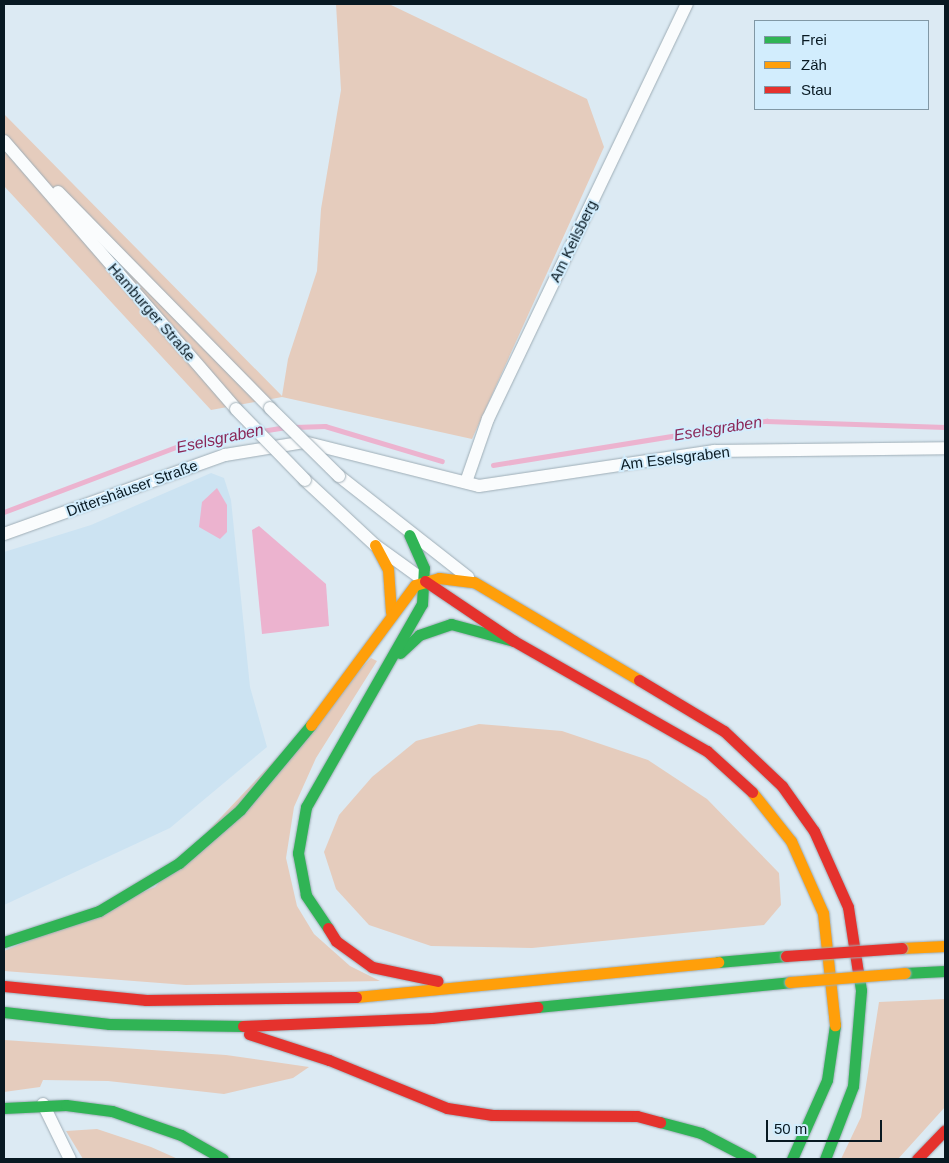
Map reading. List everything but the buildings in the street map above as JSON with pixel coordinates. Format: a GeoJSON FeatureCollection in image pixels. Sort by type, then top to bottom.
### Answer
{"type":"FeatureCollection","features":[{"type":"Feature","properties":{"kind":"main road"},"geometry":{"type":"LineString","coordinates":[[409,535],[425,581],[422,604],[306,807],[298,838],[302,882],[327,931],[358,959],[402,976],[477,987]]}},
{"type":"Feature","properties":{"kind":"main road"},"geometry":{"type":"LineString","coordinates":[[375,545],[388,569],[391,612]]}},
{"type":"Feature","properties":{"kind":"main road"},"geometry":{"type":"LineString","coordinates":[[425,581],[514,642],[686,736],[726,765],[777,819],[804,864],[829,939],[837,1012],[827,1080],[792,1159]]}},
{"type":"Feature","properties":{"kind":"main road"},"geometry":{"type":"LineString","coordinates":[[4,942],[73,921],[125,898],[203,844],[258,792],[312,728],[404,595],[425,581],[474,582],[724,731],[764,766],[814,830],[848,906],[861,990],[853,1086],[824,1159]]}},
{"type":"Feature","properties":{"kind":"main road"},"geometry":{"type":"LineString","coordinates":[[385,668],[419,635],[442,625],[464,626],[514,642]]}},
{"type":"Feature","properties":{"kind":"main road"},"geometry":{"type":"LineString","coordinates":[[4,986],[104,998],[236,1002],[477,987],[786,956],[945,946]]}},
{"type":"Feature","properties":{"kind":"main road"},"geometry":{"type":"LineString","coordinates":[[4,1012],[108,1024],[229,1027],[432,1018],[790,982],[945,971]]}},
{"type":"Feature","properties":{"kind":"main road"},"geometry":{"type":"LineString","coordinates":[[229,1027],[329,1060],[448,1108],[507,1115],[614,1114],[680,1126],[751,1159]]}},
{"type":"Feature","properties":{"kind":"main road"},"geometry":{"type":"LineString","coordinates":[[4,1108],[43,1104],[135,1117],[182,1135],[223,1159]]}},
{"type":"Feature","properties":{"kind":"main road"},"geometry":{"type":"LineString","coordinates":[[680,1126],[725,1159]]}},
{"type":"Feature","properties":{"kind":"main road"},"geometry":{"type":"LineString","coordinates":[[917,1159],[945,1130]]}},
{"type":"Feature","properties":{"kind":"street","name":"Am Keilsberg"},"geometry":{"type":"LineString","coordinates":[[466,482],[488,419],[687,4]]}},
{"type":"Feature","properties":{"kind":"street","name":"Hamburger Straße"},"geometry":{"type":"LineString","coordinates":[[4,141],[40,178],[70,219],[236,409],[305,480],[375,545],[425,581]]}},
{"type":"Feature","properties":{"kind":"street"},"geometry":{"type":"LineString","coordinates":[[40,178],[151,283],[270,408],[339,476],[409,535],[474,582]]}},
{"type":"Feature","properties":{"kind":"street","name":"Dittershäuser Straße"},"geometry":{"type":"LineString","coordinates":[[4,534],[225,455],[304,442],[466,482]]}},
{"type":"Feature","properties":{"kind":"street","name":"Am Eselsgraben"},"geometry":{"type":"LineString","coordinates":[[466,482],[492,485],[714,451],[945,448]]}},
{"type":"Feature","properties":{"kind":"street"},"geometry":{"type":"LineString","coordinates":[[43,1104],[70,1159]]}},
{"type":"Feature","properties":{"kind":"shaded area"},"geometry":{"type":"Polygon","coordinates":[[[336,4],[389,4],[587,99],[604,147],[472,439],[282,397],[211,410],[4,186],[4,114],[282,396],[288,359],[317,271],[321,209],[341,90],[336,4]]]}},
{"type":"Feature","properties":{"kind":"shaded area"},"geometry":{"type":"Polygon","coordinates":[[[211,473],[224,478],[231,500],[250,687],[267,747],[170,828],[4,905],[4,552],[91,525],[211,473]]]}},
{"type":"Feature","properties":{"kind":"shaded area"},"geometry":{"type":"Polygon","coordinates":[[[217,488],[227,505],[227,532],[220,539],[199,527],[202,502],[217,488]]]}},
{"type":"Feature","properties":{"kind":"shaded area"},"geometry":{"type":"Polygon","coordinates":[[[259,526],[326,584],[329,626],[262,634],[252,530],[259,526]]]}},
{"type":"Feature","properties":{"kind":"shaded area"},"geometry":{"type":"Polygon","coordinates":[[[371,658],[377,661],[316,758],[294,807],[286,858],[297,906],[314,934],[350,966],[380,981],[186,985],[4,971],[4,951],[155,887],[371,658]]]}},
{"type":"Feature","properties":{"kind":"shaded area"},"geometry":{"type":"Polygon","coordinates":[[[479,724],[562,731],[648,760],[707,799],[779,873],[781,905],[764,925],[532,948],[431,946],[369,925],[336,889],[324,852],[339,815],[372,777],[416,741],[479,724]]]}},
{"type":"Feature","properties":{"kind":"shaded area"},"geometry":{"type":"Polygon","coordinates":[[[945,999],[945,1107],[898,1159],[841,1159],[861,1117],[879,1002],[945,999]]]}},
{"type":"Feature","properties":{"kind":"shaded area"},"geometry":{"type":"Polygon","coordinates":[[[4,1040],[226,1055],[309,1067],[293,1078],[224,1094],[108,1081],[43,1080],[40,1087],[4,1092],[4,1040]]]}},
{"type":"Feature","properties":{"kind":"shaded area"},"geometry":{"type":"Polygon","coordinates":[[[97,1129],[151,1147],[178,1159],[83,1159],[66,1131],[97,1129]]]}},
{"type":"Feature","properties":{"kind":"waterway","name":"Eselsgraben"},"geometry":{"type":"LineString","coordinates":[[493,465],[766,421],[945,427]]}},
{"type":"Feature","properties":{"kind":"waterway","name":"Eselsgraben"},"geometry":{"type":"LineString","coordinates":[[294,427],[325,426],[442,461]]}},
{"type":"Feature","properties":{"kind":"waterway","name":"Eselsgraben"},"geometry":{"type":"LineString","coordinates":[[4,512],[187,443],[286,427]]}},
{"type":"Feature","properties":{"kind":"traffic: fast"},"geometry":{"type":"LineString","coordinates":[[328,928],[306,895],[298,853],[306,807],[422,604],[424,568],[409,535]]}},
{"type":"Feature","properties":{"kind":"traffic: fast"},"geometry":{"type":"LineString","coordinates":[[400,653],[419,635],[451,624],[514,641]]}},
{"type":"Feature","properties":{"kind":"traffic: fast"},"geometry":{"type":"LineString","coordinates":[[4,942],[99,911],[179,863],[240,810],[311,725]]}},
{"type":"Feature","properties":{"kind":"traffic: fast"},"geometry":{"type":"LineString","coordinates":[[718,962],[786,956]]}},
{"type":"Feature","properties":{"kind":"traffic: fast"},"geometry":{"type":"LineString","coordinates":[[905,973],[945,971]]}},
{"type":"Feature","properties":{"kind":"traffic: fast"},"geometry":{"type":"LineString","coordinates":[[825,1159],[853,1086],[861,990],[858,972]]}},
{"type":"Feature","properties":{"kind":"traffic: fast"},"geometry":{"type":"LineString","coordinates":[[537,1007],[790,982]]}},
{"type":"Feature","properties":{"kind":"traffic: fast"},"geometry":{"type":"LineString","coordinates":[[4,1012],[109,1024],[243,1026]]}},
{"type":"Feature","properties":{"kind":"traffic: fast"},"geometry":{"type":"LineString","coordinates":[[792,1159],[827,1080],[835,1025]]}},
{"type":"Feature","properties":{"kind":"traffic: fast"},"geometry":{"type":"LineString","coordinates":[[4,1108],[66,1105],[112,1111],[181,1135],[223,1159]]}},
{"type":"Feature","properties":{"kind":"traffic: fast"},"geometry":{"type":"LineString","coordinates":[[660,1122],[701,1133],[751,1159]]}},
{"type":"Feature","properties":{"kind":"traffic: slow"},"geometry":{"type":"LineString","coordinates":[[375,545],[388,569],[391,612]]}},
{"type":"Feature","properties":{"kind":"traffic: slow"},"geometry":{"type":"LineString","coordinates":[[311,725],[415,585],[439,578],[474,582]]}},
{"type":"Feature","properties":{"kind":"traffic: slow"},"geometry":{"type":"LineString","coordinates":[[474,582],[639,680]]}},
{"type":"Feature","properties":{"kind":"traffic: slow"},"geometry":{"type":"LineString","coordinates":[[752,792],[791,841],[823,913],[835,1025]]}},
{"type":"Feature","properties":{"kind":"traffic: slow"},"geometry":{"type":"LineString","coordinates":[[902,948],[945,946]]}},
{"type":"Feature","properties":{"kind":"traffic: slow"},"geometry":{"type":"LineString","coordinates":[[356,997],[718,962]]}},
{"type":"Feature","properties":{"kind":"traffic: slow"},"geometry":{"type":"LineString","coordinates":[[790,982],[905,973]]}},
{"type":"Feature","properties":{"kind":"traffic: jam"},"geometry":{"type":"LineString","coordinates":[[425,581],[514,641],[707,751],[752,792]]}},
{"type":"Feature","properties":{"kind":"traffic: jam"},"geometry":{"type":"LineString","coordinates":[[639,680],[724,731],[782,786],[814,831],[848,907],[858,972]]}},
{"type":"Feature","properties":{"kind":"traffic: jam"},"geometry":{"type":"LineString","coordinates":[[328,928],[336,941],[372,967],[438,981]]}},
{"type":"Feature","properties":{"kind":"traffic: jam"},"geometry":{"type":"LineString","coordinates":[[786,956],[902,948]]}},
{"type":"Feature","properties":{"kind":"traffic: jam"},"geometry":{"type":"LineString","coordinates":[[4,986],[146,1000],[356,997]]}},
{"type":"Feature","properties":{"kind":"traffic: jam"},"geometry":{"type":"LineString","coordinates":[[243,1026],[432,1018],[537,1007]]}},
{"type":"Feature","properties":{"kind":"traffic: jam"},"geometry":{"type":"LineString","coordinates":[[249,1034],[329,1060],[447,1108],[492,1115],[637,1116],[660,1122]]}},
{"type":"Feature","properties":{"kind":"traffic: jam"},"geometry":{"type":"LineString","coordinates":[[917,1159],[945,1130]]}}]}
